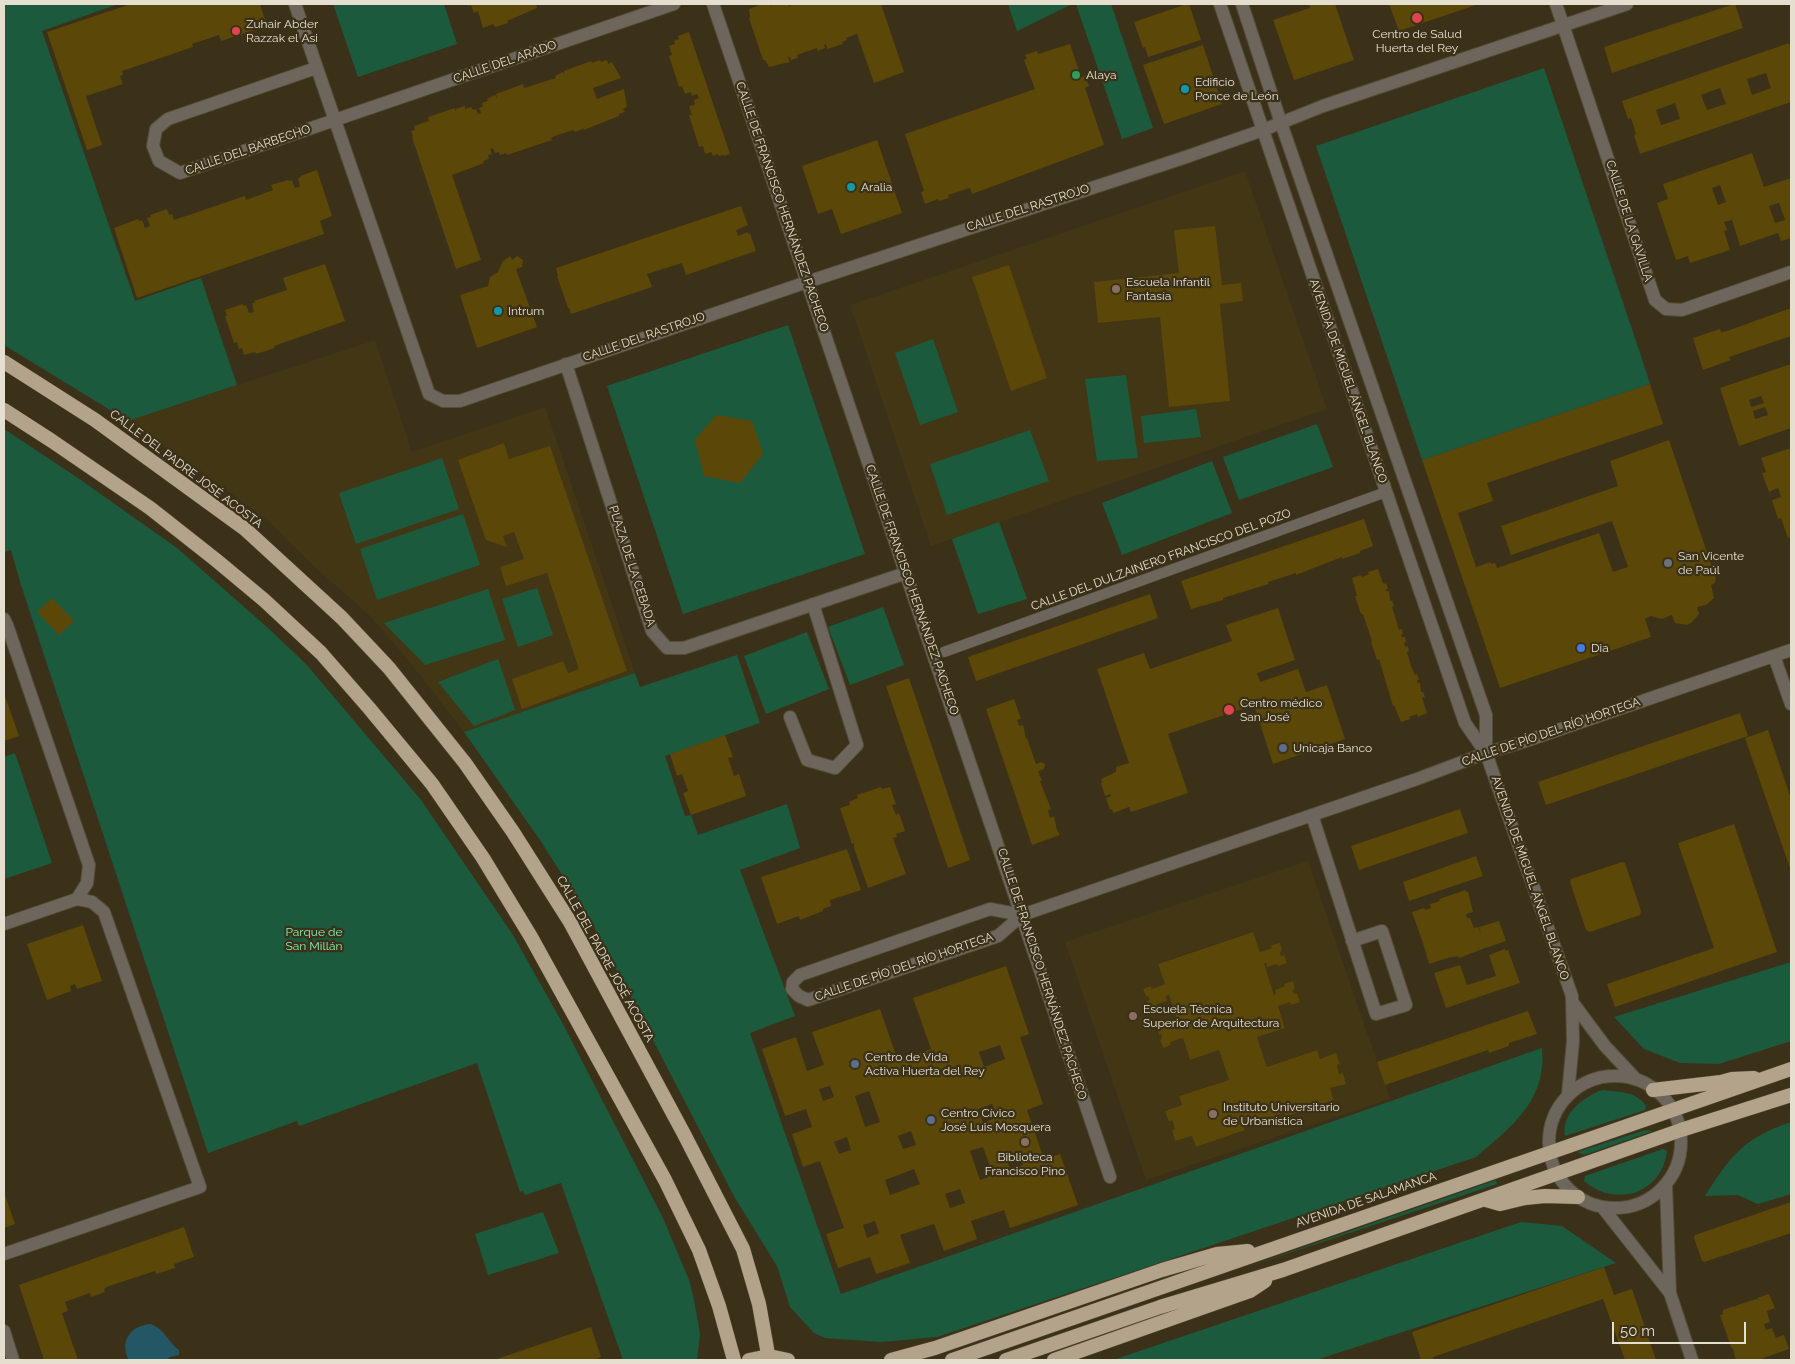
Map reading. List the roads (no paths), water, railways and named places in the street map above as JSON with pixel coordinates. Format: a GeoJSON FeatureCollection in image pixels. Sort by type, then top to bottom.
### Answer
{"type":"FeatureCollection","features":[{"type":"Feature","properties":{"kind":"highway","name":"CALLE DEL PADRE JOSÉ ACOSTA"},"geometry":{"type":"LineString","coordinates":[[4,362],[95,420],[245,529],[342,618],[389,668],[465,763],[513,832],[570,922],[675,1117],[734,1232],[743,1250],[757,1298],[769,1358]]}},
{"type":"Feature","properties":{"kind":"highway"},"geometry":{"type":"LineString","coordinates":[[4,410],[150,508],[264,600],[320,653],[369,708],[432,784],[483,858],[531,937],[665,1180],[699,1250],[719,1306],[734,1360]]}},
{"type":"Feature","properties":{"kind":"highway","name":"AVENIDA DE SALAMANCA"},"geometry":{"type":"LineString","coordinates":[[952,1360],[1791,1069]]}},
{"type":"Feature","properties":{"kind":"highway"},"geometry":{"type":"LineString","coordinates":[[1653,1090],[1732,1079],[1765,1078]]}},
{"type":"Feature","properties":{"kind":"highway"},"geometry":{"type":"LineString","coordinates":[[1006,1360],[1160,1307],[1283,1270],[1681,1130],[1791,1095]]}},
{"type":"Feature","properties":{"kind":"highway"},"geometry":{"type":"LineString","coordinates":[[1486,1200],[1500,1204],[1525,1198],[1545,1196],[1578,1198]]}},
{"type":"Feature","properties":{"kind":"highway"},"geometry":{"type":"LineString","coordinates":[[891,1360],[935,1348],[1217,1254],[1274,1248]]}},
{"type":"Feature","properties":{"kind":"highway"},"geometry":{"type":"LineString","coordinates":[[1054,1360],[1250,1291],[1283,1270]]}},
{"type":"Feature","properties":{"kind":"highway"},"geometry":{"type":"LineString","coordinates":[[749,1360],[769,1358],[788,1360]]}},
{"type":"Feature","properties":{"kind":"street"},"geometry":{"type":"LineString","coordinates":[[295,4],[335,120]]}},
{"type":"Feature","properties":{"kind":"street","name":"CALLE DEL ARADO"},"geometry":{"type":"LineString","coordinates":[[335,120],[674,4]]}},
{"type":"Feature","properties":{"kind":"street","name":"CALLE DE FRANCISCO HERNÁNDEZ PACHECO"},"geometry":{"type":"LineString","coordinates":[[714,4],[1110,1177]]}},
{"type":"Feature","properties":{"kind":"street","name":"AVENIDA DE MIGUEL ÁNGEL BLANCO"},"geometry":{"type":"LineString","coordinates":[[1220,4],[1464,723],[1486,753],[1573,1003],[1605,1046],[1634,1078],[1653,1090],[1674,1110]]}},
{"type":"Feature","properties":{"kind":"street","name":"AVENIDA DE MIGUEL ÁNGEL BLANCO"},"geometry":{"type":"LineString","coordinates":[[1242,4],[1281,123],[1486,715],[1486,753]]}},
{"type":"Feature","properties":{"kind":"street","name":"CALLE DE LA GAVILLA"},"geometry":{"type":"LineString","coordinates":[[1556,4],[1655,300],[1666,309],[1682,310],[1791,272]]}},
{"type":"Feature","properties":{"kind":"street","name":"CALLE DEL RASTROJO"},"geometry":{"type":"LineString","coordinates":[[335,120],[429,394],[443,401],[460,401],[807,282],[1183,158],[1263,130],[1323,106],[1627,4]]}},
{"type":"Feature","properties":{"kind":"street","name":"CALLE DEL BARBECHO"},"geometry":{"type":"LineString","coordinates":[[316,68],[168,119],[156,129],[153,146],[159,161],[180,173],[335,120]]}},
{"type":"Feature","properties":{"kind":"street","name":"PLAZA DE LA CEBADA"},"geometry":{"type":"LineString","coordinates":[[566,364],[652,631],[667,648],[684,648],[906,573]]}},
{"type":"Feature","properties":{"kind":"street","name":"CALLE DEL DULZAINERO FRANCISCO DEL POZO"},"geometry":{"type":"LineString","coordinates":[[944,652],[1386,492]]}},
{"type":"Feature","properties":{"kind":"street"},"geometry":{"type":"LineString","coordinates":[[790,718],[806,760],[835,768],[857,745],[813,604]]}},
{"type":"Feature","properties":{"kind":"street"},"geometry":{"type":"LineString","coordinates":[[4,619],[89,865],[87,882],[77,899]]}},
{"type":"Feature","properties":{"kind":"street","name":"CALLE DE PÍO DEL RÍO HORTEGA"},"geometry":{"type":"LineString","coordinates":[[1022,915],[990,909],[800,976],[793,982],[792,989],[799,996],[808,1000],[998,936],[1022,915],[1486,753],[1791,650]]}},
{"type":"Feature","properties":{"kind":"street"},"geometry":{"type":"LineString","coordinates":[[1774,656],[1791,704]]}},
{"type":"Feature","properties":{"kind":"street"},"geometry":{"type":"LineString","coordinates":[[1312,815],[1352,941],[1376,1014],[1406,1005],[1382,931],[1352,941]]}},
{"type":"Feature","properties":{"kind":"street"},"geometry":{"type":"LineString","coordinates":[[4,924],[77,899],[92,902],[104,912],[200,1187],[4,1254]]}},
{"type":"Feature","properties":{"kind":"street","name":"AVENIDA DE MIGUEL ÁNGEL BLANCO"},"geometry":{"type":"LineString","coordinates":[[1568,1094],[1573,1003]]}},
{"type":"Feature","properties":{"kind":"street"},"geometry":{"type":"LineString","coordinates":[[1634,1078],[1620,1076],[1594,1080],[1568,1094],[1550,1126],[1550,1154],[1557,1174],[1578,1198],[1603,1208],[1626,1208],[1642,1204],[1666,1186],[1680,1160],[1681,1130],[1674,1110]]}},
{"type":"Feature","properties":{"kind":"street"},"geometry":{"type":"LineString","coordinates":[[1666,1186],[1670,1293],[1692,1360]]}},
{"type":"Feature","properties":{"kind":"street"},"geometry":{"type":"LineString","coordinates":[[1603,1208],[1670,1293]]}},
{"type":"Feature","properties":{"kind":"street"},"geometry":{"type":"LineString","coordinates":[[4,1331],[14,1360]]}},
{"type":"Feature","properties":{"kind":"water"},"geometry":{"type":"Polygon","coordinates":[[[150,1324],[163,1332],[179,1350],[179,1355],[166,1360],[129,1360],[125,1347],[128,1336],[137,1328],[150,1324]]]}},
{"type":"Feature","properties":{"kind":"place","name":"Centro de Salud Huerta del Rey"},"geometry":{"type":"Point","coordinates":[1417,18]}},
{"type":"Feature","properties":{"kind":"place","name":"Zuhair Abder Razzak el Asi"},"geometry":{"type":"Point","coordinates":[236,31]}},
{"type":"Feature","properties":{"kind":"place","name":"Alaya"},"geometry":{"type":"Point","coordinates":[1076,75]}},
{"type":"Feature","properties":{"kind":"place","name":"Edificio Ponce de León"},"geometry":{"type":"Point","coordinates":[1185,89]}},
{"type":"Feature","properties":{"kind":"place","name":"Aralia"},"geometry":{"type":"Point","coordinates":[851,187]}},
{"type":"Feature","properties":{"kind":"place","name":"Escuela Infantil Fantasía"},"geometry":{"type":"Point","coordinates":[1116,289]}},
{"type":"Feature","properties":{"kind":"place","name":"Intrum"},"geometry":{"type":"Point","coordinates":[498,311]}},
{"type":"Feature","properties":{"kind":"place","name":"San Vicente de Paúl"},"geometry":{"type":"Point","coordinates":[1668,563]}},
{"type":"Feature","properties":{"kind":"place","name":"Dia"},"geometry":{"type":"Point","coordinates":[1581,648]}},
{"type":"Feature","properties":{"kind":"place","name":"Centro médico San José"},"geometry":{"type":"Point","coordinates":[1229,710]}},
{"type":"Feature","properties":{"kind":"place","name":"Unicaja Banco"},"geometry":{"type":"Point","coordinates":[1283,748]}},
{"type":"Feature","properties":{"kind":"place","name":"Escuela Técnica Superior de Arquitectura"},"geometry":{"type":"Point","coordinates":[1133,1016]}},
{"type":"Feature","properties":{"kind":"place","name":"Centro de Vida Activa Huerta del Rey"},"geometry":{"type":"Point","coordinates":[855,1064]}},
{"type":"Feature","properties":{"kind":"place","name":"Instituto Universitario de Urbanística"},"geometry":{"type":"Point","coordinates":[1213,1114]}},
{"type":"Feature","properties":{"kind":"place","name":"Centro Cívico José Luis Mosquera"},"geometry":{"type":"Point","coordinates":[931,1120]}},
{"type":"Feature","properties":{"kind":"place","name":"Biblioteca Francisco Pino"},"geometry":{"type":"Point","coordinates":[1025,1142]}},
{"type":"Feature","properties":{"kind":"park label","name":"Parque de San Millán"},"geometry":{"type":"Point","coordinates":[314,939]}}]}
